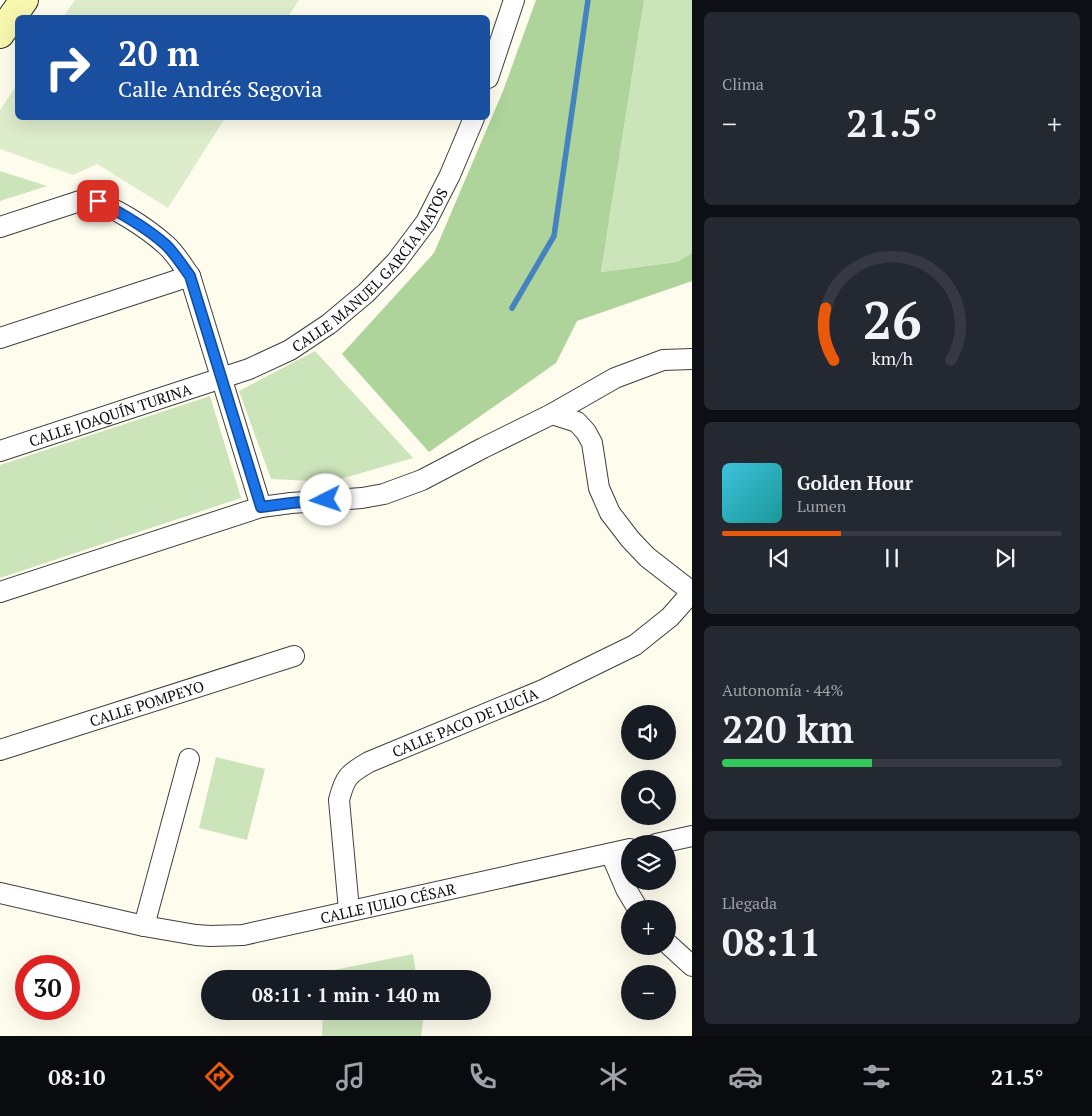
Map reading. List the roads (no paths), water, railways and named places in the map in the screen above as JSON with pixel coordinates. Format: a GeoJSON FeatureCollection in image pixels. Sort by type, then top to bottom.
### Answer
{"type":"FeatureCollection","features":[{"type":"Feature","properties":{"kind":"main road"},"geometry":{"type":"LineString","coordinates":[[0,34],[24,0]]}},
{"type":"Feature","properties":{"kind":"street"},"geometry":{"type":"LineString","coordinates":[[490,72],[514,0]]}},
{"type":"Feature","properties":{"kind":"street","name":"CALLE MANUEL GARCÍA MATOS"},"geometry":{"type":"LineString","coordinates":[[222,379],[290,350],[329,324],[366,293],[396,262],[426,222],[450,175],[473,120]]}},
{"type":"Feature","properties":{"kind":"street"},"geometry":{"type":"LineString","coordinates":[[0,227],[86,199],[98,201],[156,237],[177,258],[190,276],[261,507]]}},
{"type":"Feature","properties":{"kind":"street"},"geometry":{"type":"LineString","coordinates":[[0,338],[190,276]]}},
{"type":"Feature","properties":{"kind":"street"},"geometry":{"type":"LineString","coordinates":[[0,592],[261,507],[362,498],[384,494],[422,480],[552,414],[615,378],[663,360],[692,359]]}},
{"type":"Feature","properties":{"kind":"street","name":"CALLE JOAQUÍN TURINA"},"geometry":{"type":"LineString","coordinates":[[0,451],[222,379]]}},
{"type":"Feature","properties":{"kind":"street"},"geometry":{"type":"LineString","coordinates":[[552,414],[577,422],[586,432],[592,444],[599,488],[610,513],[630,539],[647,556],[692,592]]}},
{"type":"Feature","properties":{"kind":"street","name":"CALLE PACO DE LUCÍA"},"geometry":{"type":"LineString","coordinates":[[349,910],[339,800],[343,782],[354,771],[369,762],[543,690],[634,645],[670,617],[692,592]]}},
{"type":"Feature","properties":{"kind":"street","name":"CALLE POMPEYO"},"geometry":{"type":"LineString","coordinates":[[0,750],[294,656]]}},
{"type":"Feature","properties":{"kind":"street"},"geometry":{"type":"LineString","coordinates":[[144,926],[189,759]]}},
{"type":"Feature","properties":{"kind":"street"},"geometry":{"type":"LineString","coordinates":[[676,840],[692,836]]}},
{"type":"Feature","properties":{"kind":"street","name":"CALLE JULIO CÉSAR"},"geometry":{"type":"LineString","coordinates":[[0,893],[144,926],[210,936],[243,935],[349,910],[621,852]]}},
{"type":"Feature","properties":{"kind":"street"},"geometry":{"type":"LineString","coordinates":[[676,951],[692,966]]}},
{"type":"Feature","properties":{"kind":"waterway"},"geometry":{"type":"LineString","coordinates":[[512,308],[554,236],[588,0]]}}]}
